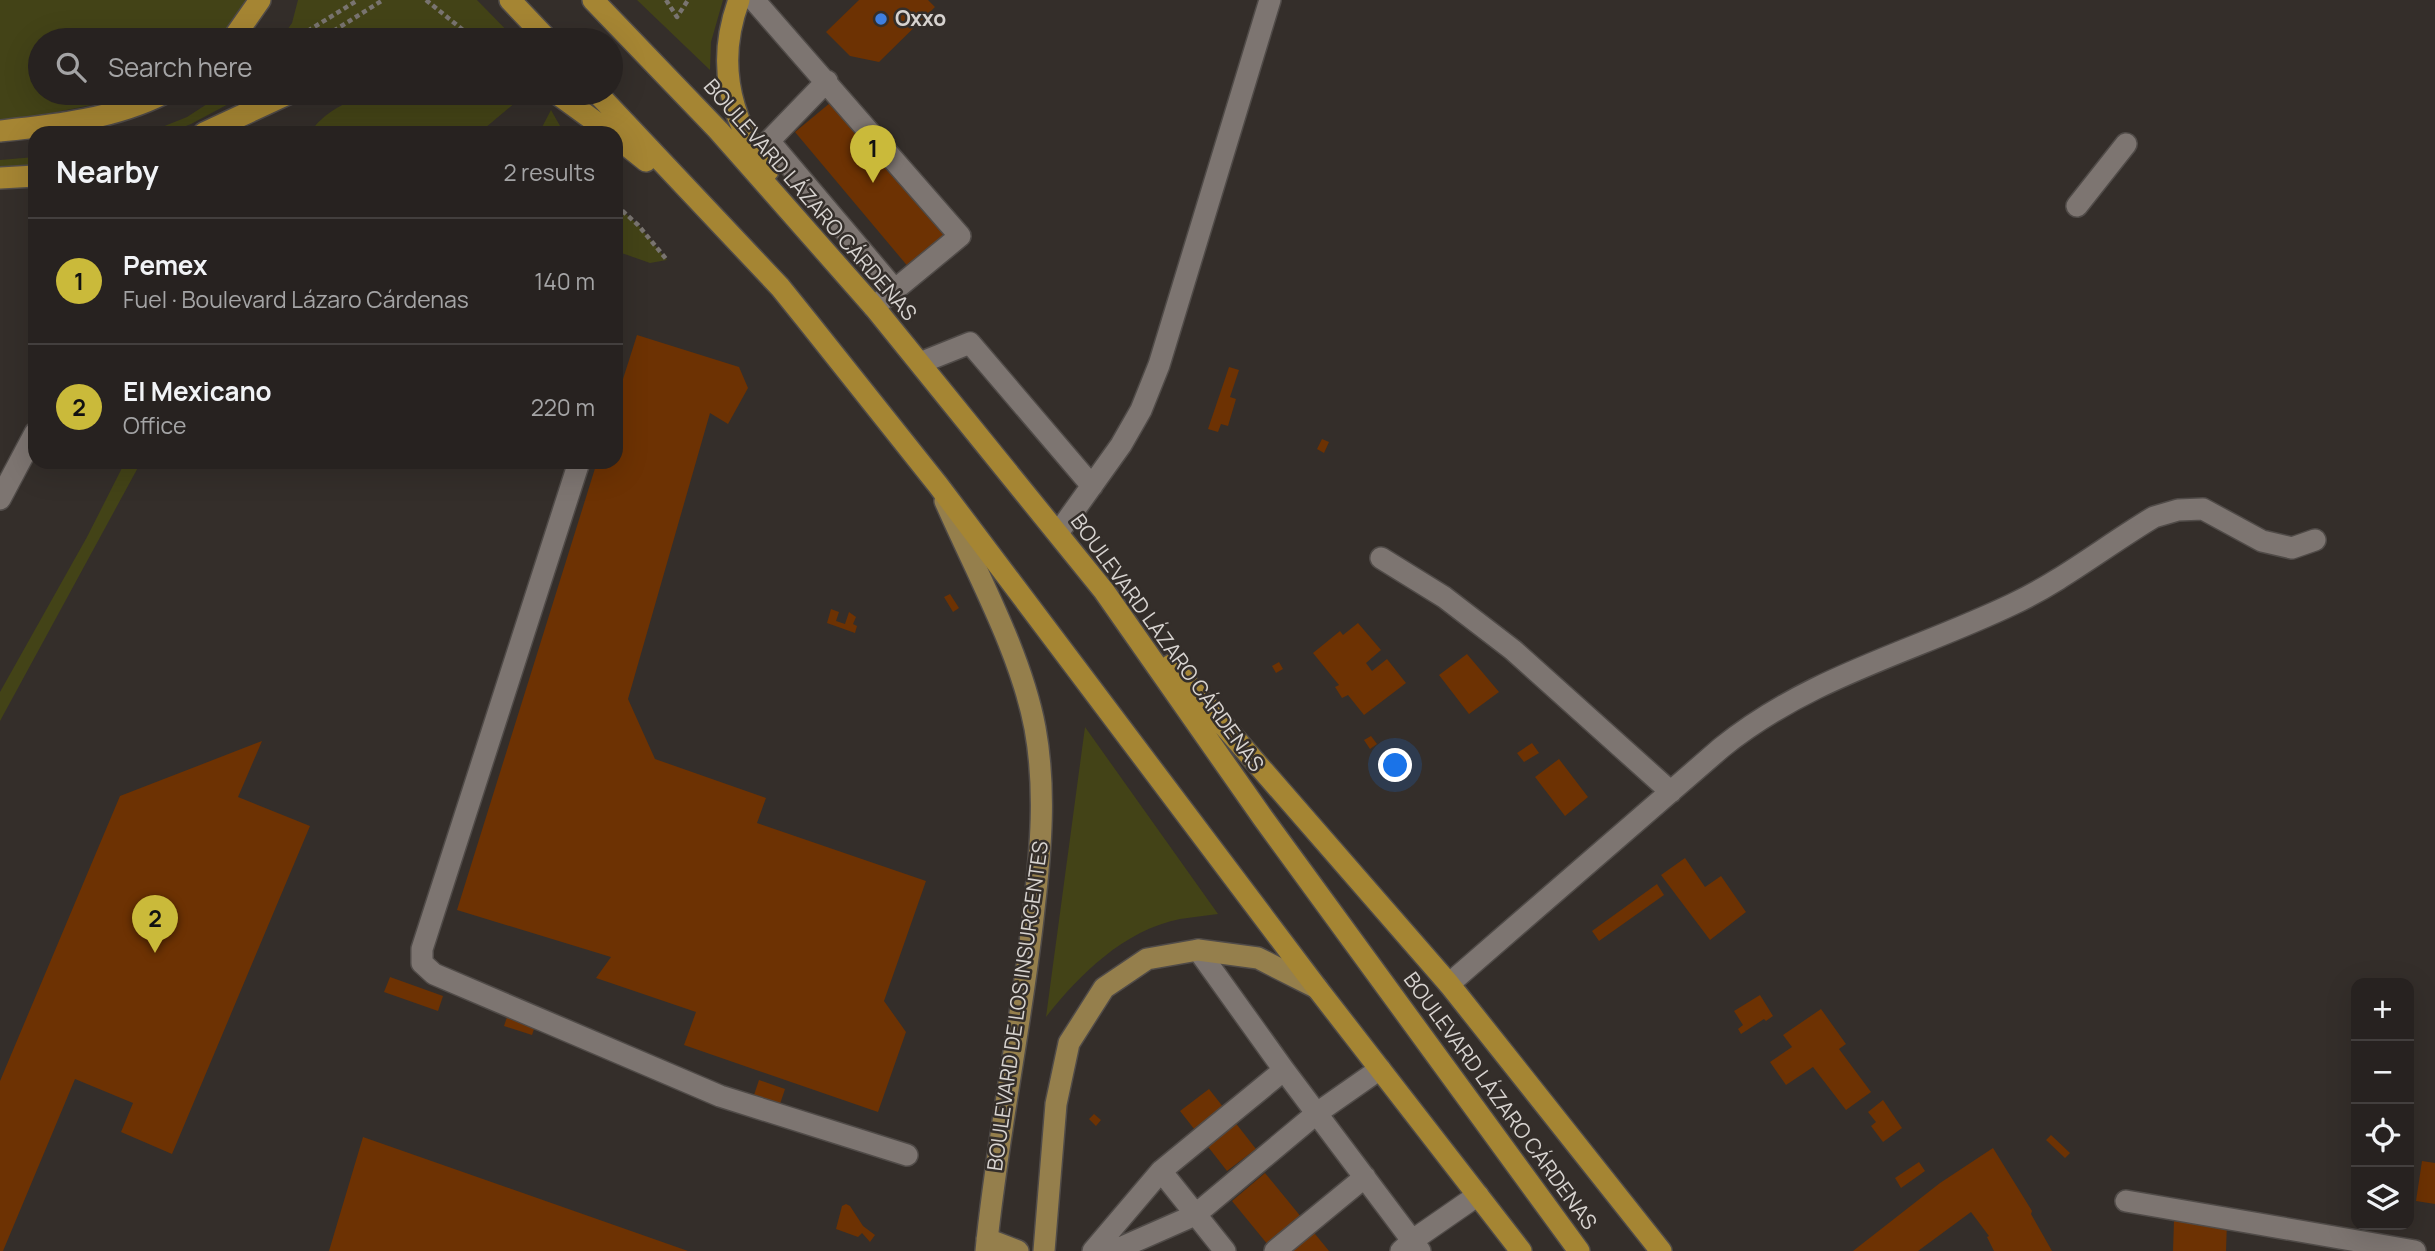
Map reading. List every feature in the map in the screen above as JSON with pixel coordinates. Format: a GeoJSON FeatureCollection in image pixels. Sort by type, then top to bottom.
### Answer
{"type":"FeatureCollection","features":[{"type":"Feature","properties":{"kind":"highway"},"geometry":{"type":"LineString","coordinates":[[240,28],[260,0]]}},
{"type":"Feature","properties":{"kind":"highway"},"geometry":{"type":"LineString","coordinates":[[510,0],[537,28]]}},
{"type":"Feature","properties":{"kind":"highway","name":"BOULEVARD LÁZARO CÁRDENAS"},"geometry":{"type":"LineString","coordinates":[[593,0],[620,28]]}},
{"type":"Feature","properties":{"kind":"highway"},"geometry":{"type":"LineString","coordinates":[[738,0],[729,31],[726,73],[731,99],[743,131],[761,162],[852,282]]}},
{"type":"Feature","properties":{"kind":"highway","name":"BOULEVARD LÁZARO CÁRDENAS"},"geometry":{"type":"LineString","coordinates":[[623,31],[718,130],[874,307],[1104,591],[1263,818],[1579,1251]]}},
{"type":"Feature","properties":{"kind":"highway"},"geometry":{"type":"LineString","coordinates":[[33,126],[106,115],[138,105]]}},
{"type":"Feature","properties":{"kind":"highway"},"geometry":{"type":"LineString","coordinates":[[236,125],[270,105]]}},
{"type":"Feature","properties":{"kind":"highway"},"geometry":{"type":"LineString","coordinates":[[572,105],[601,126]]}},
{"type":"Feature","properties":{"kind":"highway"},"geometry":{"type":"LineString","coordinates":[[608,105],[780,287],[938,485],[1317,988],[1521,1251]]}},
{"type":"Feature","properties":{"kind":"highway"},"geometry":{"type":"LineString","coordinates":[[0,131],[28,127]]}},
{"type":"Feature","properties":{"kind":"highway"},"geometry":{"type":"LineString","coordinates":[[623,142],[643,158],[780,287]]}},
{"type":"Feature","properties":{"kind":"highway"},"geometry":{"type":"LineString","coordinates":[[0,178],[28,176]]}},
{"type":"Feature","properties":{"kind":"highway"},"geometry":{"type":"LineString","coordinates":[[1104,591],[1450,984],[1661,1251]]}},
{"type":"Feature","properties":{"kind":"main road","name":"BOULEVARD DE LOS INSURGENTES"},"geometry":{"type":"LineString","coordinates":[[938,485],[1016,665],[1035,727],[1040,767],[1042,831],[1029,960],[987,1245]]}},
{"type":"Feature","properties":{"kind":"main road"},"geometry":{"type":"LineString","coordinates":[[1044,1251],[1056,1104],[1069,1043],[1104,988],[1147,959],[1198,950],[1258,958],[1317,988]]}},
{"type":"Feature","properties":{"kind":"main road"},"geometry":{"type":"LineString","coordinates":[[987,1245],[1018,1251]]}},
{"type":"Feature","properties":{"kind":"lane"},"geometry":{"type":"LineString","coordinates":[[754,0],[960,236],[874,307]]}},
{"type":"Feature","properties":{"kind":"lane"},"geometry":{"type":"LineString","coordinates":[[1058,533],[1121,445],[1140,410],[1159,365],[1270,0]]}},
{"type":"Feature","properties":{"kind":"lane"},"geometry":{"type":"LineString","coordinates":[[827,82],[769,141],[895,290]]}},
{"type":"Feature","properties":{"kind":"lane"},"geometry":{"type":"LineString","coordinates":[[2077,206],[2126,144]]}},
{"type":"Feature","properties":{"kind":"lane"},"geometry":{"type":"LineString","coordinates":[[920,363],[970,343],[1092,486]]}},
{"type":"Feature","properties":{"kind":"lane"},"geometry":{"type":"LineString","coordinates":[[0,499],[28,446]]}},
{"type":"Feature","properties":{"kind":"lane"},"geometry":{"type":"LineString","coordinates":[[577,469],[422,949],[422,963],[434,974],[720,1096],[908,1155]]}},
{"type":"Feature","properties":{"kind":"lane"},"geometry":{"type":"LineString","coordinates":[[1450,984],[1752,723],[1799,695],[1852,670],[2016,603],[2154,517],[2178,510],[2203,509],[2262,541],[2292,548],[2315,540]]}},
{"type":"Feature","properties":{"kind":"lane"},"geometry":{"type":"LineString","coordinates":[[1381,558],[1444,597],[1513,650],[1671,792]]}},
{"type":"Feature","properties":{"kind":"lane"},"geometry":{"type":"LineString","coordinates":[[1198,950],[1365,1177],[1411,1247],[1478,1195]]}},
{"type":"Feature","properties":{"kind":"lane"},"geometry":{"type":"LineString","coordinates":[[1113,1251],[1195,1215],[1317,1113],[1380,1069]]}},
{"type":"Feature","properties":{"kind":"lane"},"geometry":{"type":"LineString","coordinates":[[1093,1251],[1161,1171],[1284,1070]]}},
{"type":"Feature","properties":{"kind":"lane"},"geometry":{"type":"LineString","coordinates":[[1161,1171],[1225,1251]]}},
{"type":"Feature","properties":{"kind":"lane"},"geometry":{"type":"LineString","coordinates":[[1275,1251],[1365,1177]]}},
{"type":"Feature","properties":{"kind":"lane"},"geometry":{"type":"LineString","coordinates":[[2126,1201],[2415,1251]]}},
{"type":"Feature","properties":{"kind":"path"},"geometry":{"type":"LineString","coordinates":[[312,28],[358,0]]}},
{"type":"Feature","properties":{"kind":"path"},"geometry":{"type":"LineString","coordinates":[[338,28],[383,0]]}},
{"type":"Feature","properties":{"kind":"path"},"geometry":{"type":"LineString","coordinates":[[426,0],[460,28]]}},
{"type":"Feature","properties":{"kind":"path"},"geometry":{"type":"LineString","coordinates":[[666,0],[677,16],[688,0]]}},
{"type":"Feature","properties":{"kind":"path"},"geometry":{"type":"LineString","coordinates":[[623,211],[667,260]]}},
{"type":"Feature","properties":{"kind":"shaded area"},"geometry":{"type":"Polygon","coordinates":[[[0,0],[247,0],[227,28],[28,28],[28,105],[92,105],[0,121],[0,0]]]}},
{"type":"Feature","properties":{"kind":"shaded area"},"geometry":{"type":"Polygon","coordinates":[[[298,0],[477,0],[504,28],[288,28],[298,0]]]}},
{"type":"Feature","properties":{"kind":"shaded area"},"geometry":{"type":"Polygon","coordinates":[[[637,0],[723,0],[711,42],[710,70],[637,0]]]}},
{"type":"Feature","properties":{"kind":"shaded area"},"geometry":{"type":"Polygon","coordinates":[[[206,105],[227,105],[186,126],[164,126],[187,117],[206,105]]]}},
{"type":"Feature","properties":{"kind":"shaded area"},"geometry":{"type":"Polygon","coordinates":[[[343,105],[512,105],[487,126],[315,126],[343,105]]]}},
{"type":"Feature","properties":{"kind":"shaded area"},"geometry":{"type":"Polygon","coordinates":[[[551,110],[560,126],[543,126],[551,110]]]}},
{"type":"Feature","properties":{"kind":"shaded area"},"geometry":{"type":"Polygon","coordinates":[[[28,158],[28,165],[0,167],[0,160],[28,158]]]}},
{"type":"Feature","properties":{"kind":"shaded area"},"geometry":{"type":"Polygon","coordinates":[[[623,211],[667,260],[650,263],[623,253],[623,211]]]}},
{"type":"Feature","properties":{"kind":"shaded area"},"geometry":{"type":"Polygon","coordinates":[[[121,469],[137,469],[0,721],[0,692],[87,537],[121,469]]]}},
{"type":"Feature","properties":{"kind":"shaded area"},"geometry":{"type":"Polygon","coordinates":[[[1085,727],[1218,914],[1180,919],[1140,933],[1104,956],[1088,970],[1046,1017],[1085,727]]]}},
{"type":"Feature","properties":{"kind":"building","name":"Oxxo"},"geometry":{"type":"Polygon","coordinates":[[[859,0],[928,0],[935,7],[879,62],[850,56],[826,32],[859,0]]]}},
{"type":"Feature","properties":{"kind":"building"},"geometry":{"type":"Polygon","coordinates":[[[836,98],[951,234],[910,269],[795,132],[836,98]]]}},
{"type":"Feature","properties":{"kind":"building"},"geometry":{"type":"Polygon","coordinates":[[[637,335],[739,367],[748,388],[728,424],[710,413],[628,699],[655,759],[766,798],[757,823],[926,881],[884,1001],[906,1032],[878,1112],[684,1045],[696,1012],[596,978],[611,957],[457,910],[595,469],[623,469],[623,379],[637,335]]]}},
{"type":"Feature","properties":{"kind":"building"},"geometry":{"type":"Polygon","coordinates":[[[1229,367],[1239,370],[1230,397],[1236,399],[1228,426],[1221,424],[1218,432],[1208,429],[1229,367]]]}},
{"type":"Feature","properties":{"kind":"building"},"geometry":{"type":"Polygon","coordinates":[[[1322,439],[1329,442],[1324,453],[1317,449],[1322,439]]]}},
{"type":"Feature","properties":{"kind":"building"},"geometry":{"type":"Polygon","coordinates":[[[950,594],[959,608],[953,612],[944,597],[950,594]]]}},
{"type":"Feature","properties":{"kind":"building"},"geometry":{"type":"Polygon","coordinates":[[[831,609],[839,612],[836,621],[845,624],[849,612],[856,617],[853,624],[857,626],[855,633],[827,623],[831,609]]]}},
{"type":"Feature","properties":{"kind":"building"},"geometry":{"type":"Polygon","coordinates":[[[1358,623],[1381,650],[1366,663],[1372,671],[1387,659],[1406,683],[1364,715],[1348,695],[1342,698],[1335,687],[1339,685],[1313,653],[1340,631],[1343,635],[1358,623]]]}},
{"type":"Feature","properties":{"kind":"building"},"geometry":{"type":"Polygon","coordinates":[[[1467,654],[1499,692],[1469,714],[1439,675],[1467,654]]]}},
{"type":"Feature","properties":{"kind":"building"},"geometry":{"type":"Polygon","coordinates":[[[1279,662],[1283,669],[1276,673],[1272,666],[1279,662]]]}},
{"type":"Feature","properties":{"kind":"building"},"geometry":{"type":"Polygon","coordinates":[[[1371,736],[1377,744],[1370,749],[1364,740],[1371,736]]]}},
{"type":"Feature","properties":{"kind":"building"},"geometry":{"type":"Polygon","coordinates":[[[262,741],[238,797],[310,826],[172,1154],[121,1132],[133,1103],[75,1079],[3,1251],[0,1251],[0,1081],[120,796],[262,741]]]}},
{"type":"Feature","properties":{"kind":"building"},"geometry":{"type":"Polygon","coordinates":[[[1532,743],[1539,753],[1524,762],[1517,753],[1532,743]]]}},
{"type":"Feature","properties":{"kind":"building"},"geometry":{"type":"Polygon","coordinates":[[[1559,759],[1588,797],[1565,816],[1535,777],[1559,759]]]}},
{"type":"Feature","properties":{"kind":"building"},"geometry":{"type":"Polygon","coordinates":[[[1685,858],[1705,887],[1721,876],[1746,912],[1710,940],[1661,875],[1685,858]]]}},
{"type":"Feature","properties":{"kind":"building"},"geometry":{"type":"Polygon","coordinates":[[[1657,884],[1664,895],[1599,941],[1592,931],[1657,884]]]}},
{"type":"Feature","properties":{"kind":"building"},"geometry":{"type":"Polygon","coordinates":[[[390,977],[443,996],[438,1011],[384,992],[390,977]]]}},
{"type":"Feature","properties":{"kind":"building"},"geometry":{"type":"Polygon","coordinates":[[[1760,995],[1773,1016],[1741,1034],[1738,1029],[1743,1025],[1734,1011],[1760,995]]]}},
{"type":"Feature","properties":{"kind":"building"},"geometry":{"type":"Polygon","coordinates":[[[1821,1009],[1846,1044],[1839,1049],[1871,1092],[1846,1110],[1813,1067],[1786,1085],[1770,1062],[1792,1047],[1783,1035],[1821,1009]]]}},
{"type":"Feature","properties":{"kind":"building"},"geometry":{"type":"Polygon","coordinates":[[[508,1014],[536,1023],[532,1035],[504,1026],[508,1014]]]}},
{"type":"Feature","properties":{"kind":"building"},"geometry":{"type":"Polygon","coordinates":[[[759,1080],[785,1089],[780,1104],[754,1095],[759,1080]]]}},
{"type":"Feature","properties":{"kind":"building"},"geometry":{"type":"Polygon","coordinates":[[[1209,1089],[1256,1149],[1227,1171],[1180,1111],[1209,1089]]]}},
{"type":"Feature","properties":{"kind":"building"},"geometry":{"type":"Polygon","coordinates":[[[1883,1100],[1902,1128],[1883,1142],[1871,1126],[1876,1122],[1868,1112],[1883,1100]]]}},
{"type":"Feature","properties":{"kind":"building"},"geometry":{"type":"Polygon","coordinates":[[[1094,1114],[1101,1120],[1096,1126],[1089,1119],[1094,1114]]]}},
{"type":"Feature","properties":{"kind":"building"},"geometry":{"type":"Polygon","coordinates":[[[2051,1135],[2070,1153],[2065,1158],[2046,1140],[2051,1135]]]}},
{"type":"Feature","properties":{"kind":"building"},"geometry":{"type":"Polygon","coordinates":[[[363,1137],[688,1251],[329,1251],[363,1137]]]}},
{"type":"Feature","properties":{"kind":"building"},"geometry":{"type":"Polygon","coordinates":[[[1993,1148],[2032,1211],[2031,1214],[2052,1251],[1994,1251],[1987,1237],[1989,1236],[1971,1212],[1918,1251],[1853,1251],[1940,1183],[1993,1148]]]}},
{"type":"Feature","properties":{"kind":"building"},"geometry":{"type":"Polygon","coordinates":[[[2422,1161],[2435,1163],[2435,1204],[2416,1201],[2422,1161]]]}},
{"type":"Feature","properties":{"kind":"building"},"geometry":{"type":"Polygon","coordinates":[[[1919,1162],[1925,1171],[1901,1188],[1895,1178],[1919,1162]]]}},
{"type":"Feature","properties":{"kind":"building"},"geometry":{"type":"Polygon","coordinates":[[[1265,1173],[1329,1251],[1273,1251],[1232,1201],[1265,1173]]]}},
{"type":"Feature","properties":{"kind":"building"},"geometry":{"type":"Polygon","coordinates":[[[846,1204],[863,1226],[875,1235],[870,1242],[862,1233],[858,1237],[836,1229],[842,1206],[846,1204]]]}},
{"type":"Feature","properties":{"kind":"building"},"geometry":{"type":"Polygon","coordinates":[[[2174,1221],[2227,1222],[2226,1251],[2173,1251],[2174,1221]]]}},
{"type":"Feature","properties":{"kind":"place","name":"Oxxo"},"geometry":{"type":"Point","coordinates":[881,19]}},
{"type":"Feature","properties":{"kind":"place","name":"Pemex"},"geometry":{"type":"Point","coordinates":[873,183]}},
{"type":"Feature","properties":{"kind":"place","name":"El Mexicano"},"geometry":{"type":"Point","coordinates":[155,953]}}]}
